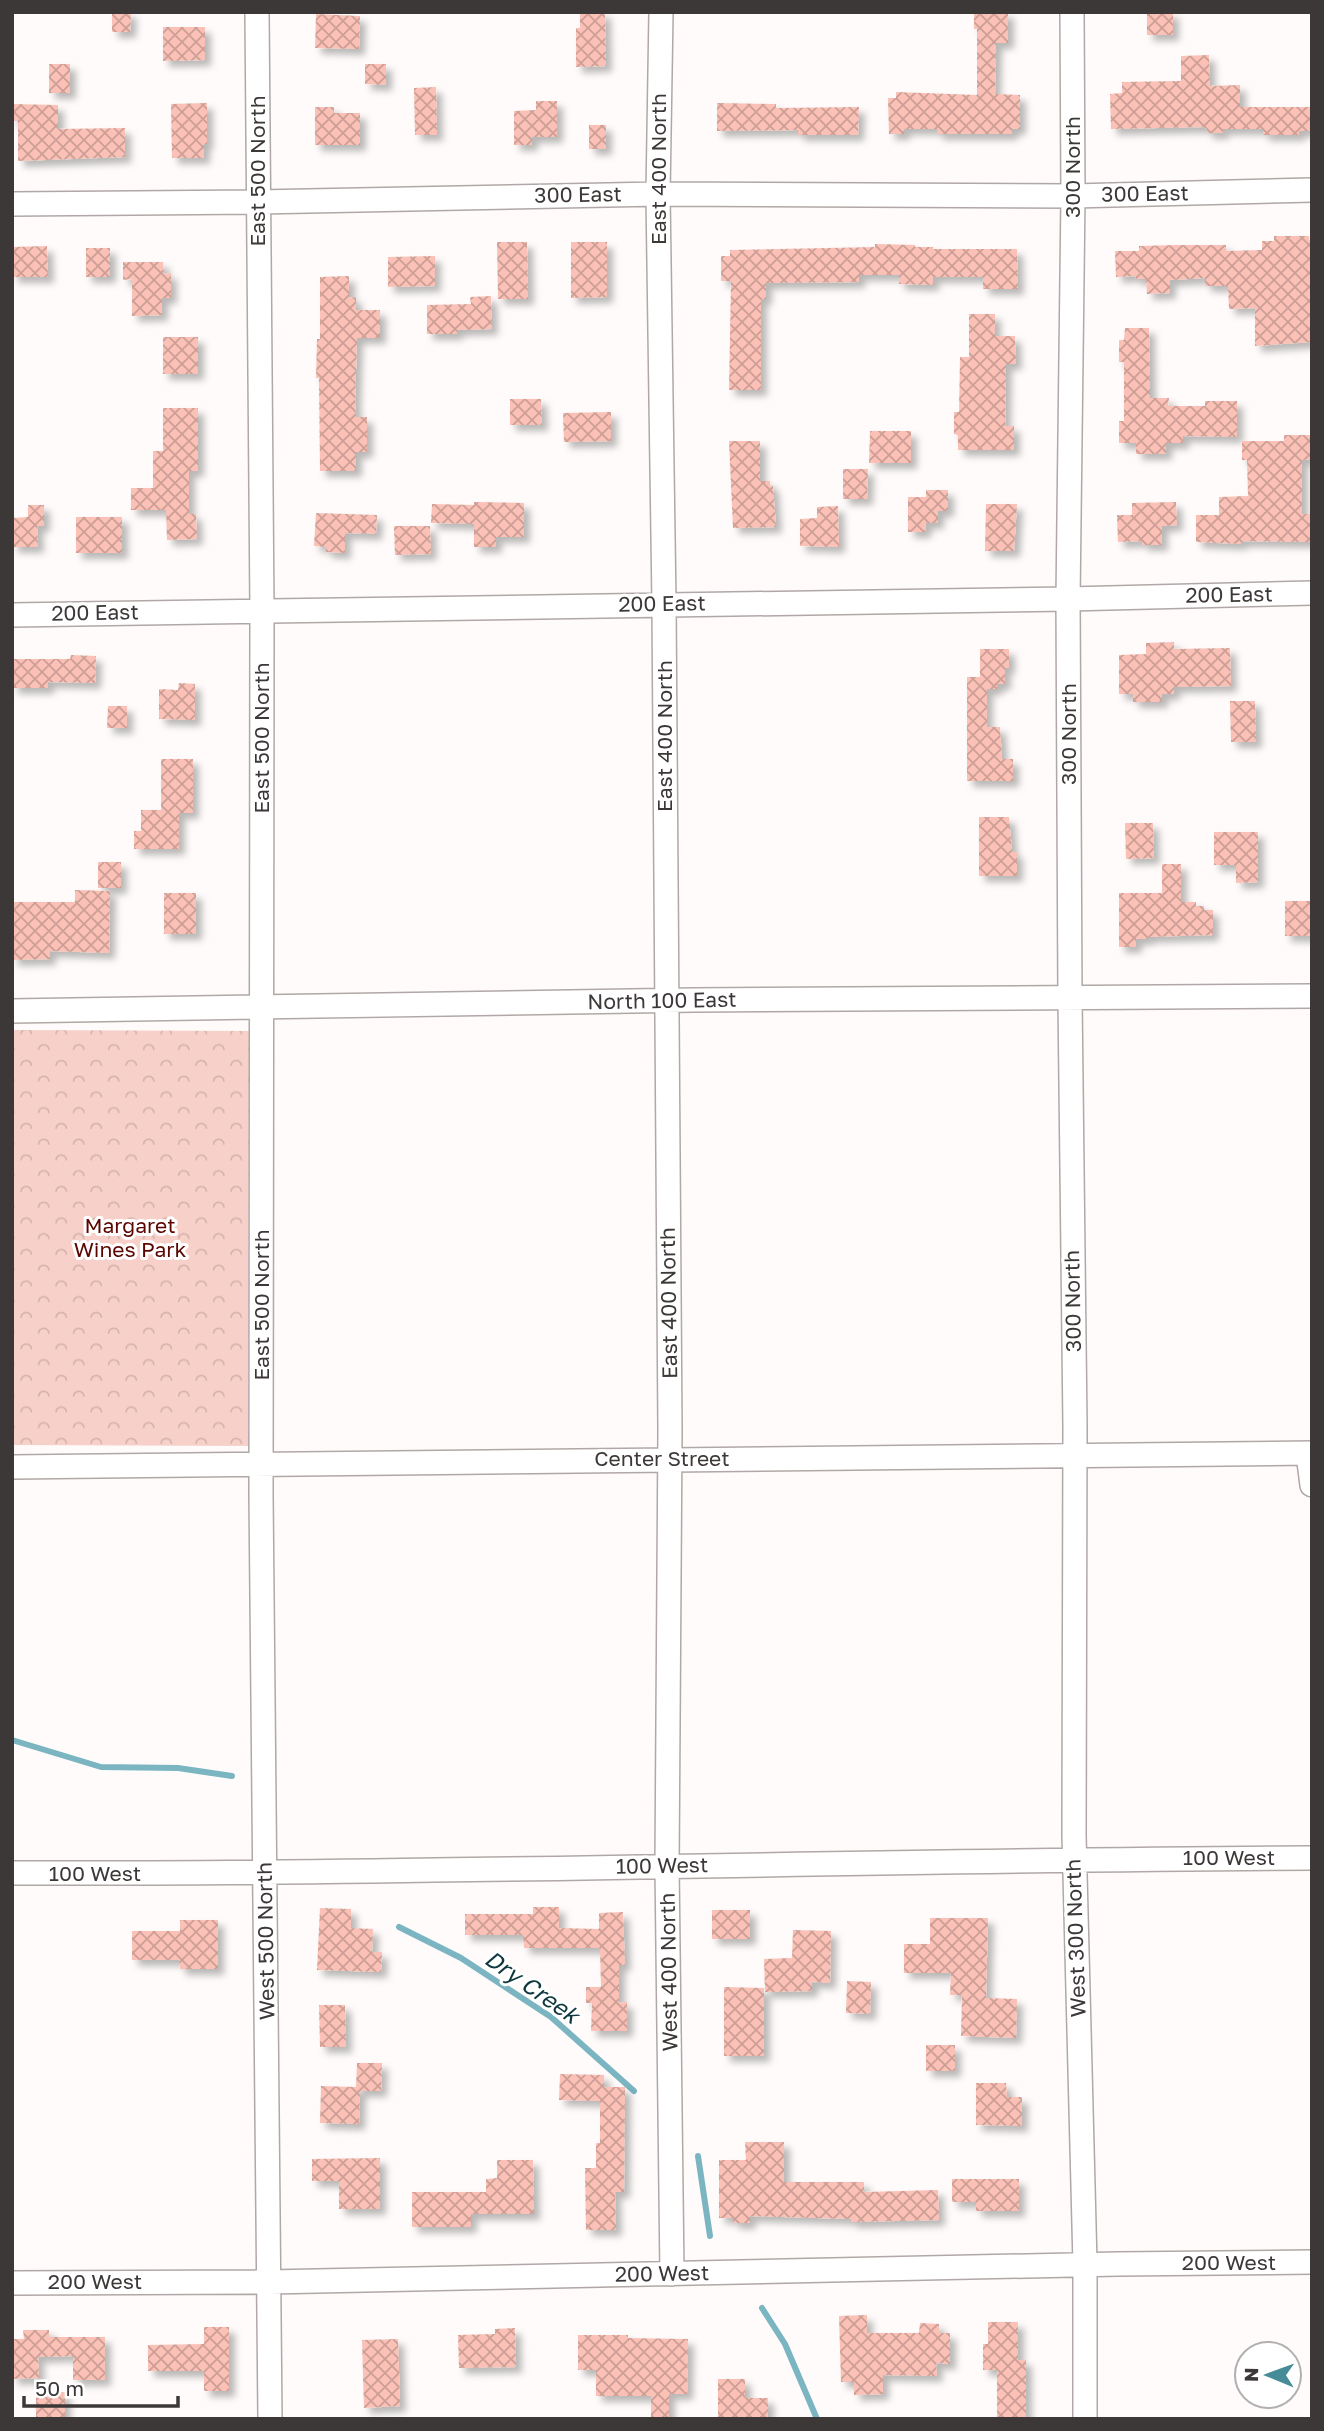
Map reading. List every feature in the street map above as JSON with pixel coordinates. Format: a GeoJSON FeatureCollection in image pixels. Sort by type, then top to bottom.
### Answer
{"type":"FeatureCollection","features":[{"type":"Feature","properties":{"kind":"street","name":"East 500 North"},"geometry":{"type":"LineString","coordinates":[[257,12],[262,610],[261,1463]]}},
{"type":"Feature","properties":{"kind":"street","name":"East 400 North"},"geometry":{"type":"LineString","coordinates":[[661,12],[658,194],[664,604],[670,1459]]}},
{"type":"Feature","properties":{"kind":"street","name":"300 North"},"geometry":{"type":"LineString","coordinates":[[1072,12],[1073,196],[1068,599],[1074,1456]]}},
{"type":"Feature","properties":{"kind":"street","name":"300 East"},"geometry":{"type":"LineString","coordinates":[[12,204],[658,194],[1073,196],[1312,190]]}},
{"type":"Feature","properties":{"kind":"street","name":"200 East"},"geometry":{"type":"LineString","coordinates":[[12,615],[1312,593]]}},
{"type":"Feature","properties":{"kind":"street","name":"North 100 East"},"geometry":{"type":"LineString","coordinates":[[12,1011],[666,1001],[1312,996]]}},
{"type":"Feature","properties":{"kind":"street","name":"Center Street"},"geometry":{"type":"LineString","coordinates":[[12,1466],[1310,1454]]}},
{"type":"Feature","properties":{"kind":"street"},"geometry":{"type":"LineString","coordinates":[[1310,1454],[1312,1485]]}},
{"type":"Feature","properties":{"kind":"street","name":"West 300 North"},"geometry":{"type":"LineString","coordinates":[[1074,1456],[1074,1859],[1085,2419]]}},
{"type":"Feature","properties":{"kind":"street","name":"West 400 North"},"geometry":{"type":"LineString","coordinates":[[670,1459],[667,1866],[672,2274]]}},
{"type":"Feature","properties":{"kind":"street","name":"West 500 North"},"geometry":{"type":"LineString","coordinates":[[261,1463],[270,2419]]}},
{"type":"Feature","properties":{"kind":"street","name":"100 West"},"geometry":{"type":"LineString","coordinates":[[12,1874],[266,1874],[1074,1859],[1312,1858]]}},
{"type":"Feature","properties":{"kind":"street","name":"200 West"},"geometry":{"type":"LineString","coordinates":[[12,2283],[269,2282],[1084,2264],[1312,2262]]}},
{"type":"Feature","properties":{"kind":"green space","name":"Margaret Wines Park"},"geometry":{"type":"Polygon","coordinates":[[[12,1030],[249,1031],[248,1446],[12,1445],[12,1030]]]}},
{"type":"Feature","properties":{"kind":"building"},"geometry":{"type":"Polygon","coordinates":[[[112,12],[131,12],[130,32],[112,32],[112,12]]]}},
{"type":"Feature","properties":{"kind":"building"},"geometry":{"type":"Polygon","coordinates":[[[580,12],[605,12],[606,66],[576,67],[576,28],[580,28],[580,12]]]}},
{"type":"Feature","properties":{"kind":"building"},"geometry":{"type":"Polygon","coordinates":[[[974,12],[1008,12],[1008,43],[996,43],[995,94],[1020,95],[1020,129],[1012,129],[1012,134],[937,134],[937,129],[904,129],[904,134],[889,134],[888,98],[896,98],[896,92],[977,95],[977,29],[974,29],[974,12]]]}},
{"type":"Feature","properties":{"kind":"building"},"geometry":{"type":"Polygon","coordinates":[[[1147,12],[1173,12],[1173,35],[1147,35],[1147,12]]]}},
{"type":"Feature","properties":{"kind":"building"},"geometry":{"type":"Polygon","coordinates":[[[316,14],[360,16],[359,49],[315,48],[316,14]]]}},
{"type":"Feature","properties":{"kind":"building"},"geometry":{"type":"Polygon","coordinates":[[[163,27],[205,27],[205,60],[163,61],[163,27]]]}},
{"type":"Feature","properties":{"kind":"building"},"geometry":{"type":"Polygon","coordinates":[[[1209,55],[1210,86],[1240,85],[1240,107],[1312,107],[1312,131],[1299,131],[1299,135],[1263,135],[1263,129],[1223,129],[1223,133],[1207,133],[1207,129],[1203,127],[1111,129],[1110,94],[1122,93],[1122,82],[1181,81],[1181,56],[1209,55]]]}},
{"type":"Feature","properties":{"kind":"building"},"geometry":{"type":"Polygon","coordinates":[[[49,64],[70,64],[70,93],[49,93],[49,64]]]}},
{"type":"Feature","properties":{"kind":"building"},"geometry":{"type":"Polygon","coordinates":[[[365,64],[386,64],[386,85],[365,84],[365,64]]]}},
{"type":"Feature","properties":{"kind":"building"},"geometry":{"type":"Polygon","coordinates":[[[436,87],[437,135],[415,135],[414,88],[436,87]]]}},
{"type":"Feature","properties":{"kind":"building"},"geometry":{"type":"Polygon","coordinates":[[[536,101],[557,101],[557,137],[532,137],[532,145],[514,145],[514,111],[536,110],[536,101]]]}},
{"type":"Feature","properties":{"kind":"building"},"geometry":{"type":"Polygon","coordinates":[[[207,103],[207,144],[204,144],[204,158],[172,158],[171,104],[207,103]]]}},
{"type":"Feature","properties":{"kind":"building"},"geometry":{"type":"Polygon","coordinates":[[[717,103],[776,104],[776,108],[859,107],[858,135],[798,135],[798,130],[717,131],[717,103]]]}},
{"type":"Feature","properties":{"kind":"building"},"geometry":{"type":"Polygon","coordinates":[[[12,104],[58,105],[58,129],[125,128],[125,157],[18,161],[18,121],[12,121],[12,104]]]}},
{"type":"Feature","properties":{"kind":"building"},"geometry":{"type":"Polygon","coordinates":[[[315,107],[334,107],[334,113],[360,113],[360,145],[315,145],[315,107]]]}},
{"type":"Feature","properties":{"kind":"building"},"geometry":{"type":"Polygon","coordinates":[[[589,125],[606,125],[606,149],[589,149],[589,125]]]}},
{"type":"Feature","properties":{"kind":"building"},"geometry":{"type":"Polygon","coordinates":[[[1274,236],[1309,236],[1309,240],[1312,240],[1312,342],[1255,346],[1255,308],[1229,309],[1228,286],[1205,286],[1205,278],[1170,280],[1170,293],[1147,294],[1146,279],[1136,279],[1135,276],[1116,277],[1115,251],[1139,251],[1139,246],[1176,245],[1226,245],[1226,251],[1262,250],[1262,241],[1274,241],[1274,236]]]}},
{"type":"Feature","properties":{"kind":"building"},"geometry":{"type":"Polygon","coordinates":[[[497,242],[527,242],[528,299],[498,299],[497,242]]]}},
{"type":"Feature","properties":{"kind":"building"},"geometry":{"type":"Polygon","coordinates":[[[571,242],[607,242],[607,297],[571,298],[571,242]]]}},
{"type":"Feature","properties":{"kind":"building"},"geometry":{"type":"Polygon","coordinates":[[[875,244],[915,245],[933,249],[1017,249],[1018,289],[983,289],[983,277],[933,277],[933,285],[899,284],[899,275],[859,275],[859,282],[766,283],[766,299],[761,299],[761,390],[729,390],[731,281],[721,281],[721,256],[730,256],[730,250],[875,247],[875,244]]]}},
{"type":"Feature","properties":{"kind":"building"},"geometry":{"type":"Polygon","coordinates":[[[47,246],[48,277],[12,277],[12,247],[47,246]]]}},
{"type":"Feature","properties":{"kind":"building"},"geometry":{"type":"Polygon","coordinates":[[[86,248],[110,248],[110,277],[86,277],[86,248]]]}},
{"type":"Feature","properties":{"kind":"building"},"geometry":{"type":"Polygon","coordinates":[[[435,256],[435,286],[388,287],[388,257],[435,256]]]}},
{"type":"Feature","properties":{"kind":"building"},"geometry":{"type":"Polygon","coordinates":[[[123,262],[163,262],[164,274],[171,273],[171,298],[162,298],[162,315],[132,316],[132,279],[123,280],[123,262]]]}},
{"type":"Feature","properties":{"kind":"building"},"geometry":{"type":"Polygon","coordinates":[[[349,276],[349,298],[356,297],[356,310],[380,310],[380,338],[357,338],[356,417],[367,417],[367,452],[356,452],[356,471],[320,471],[319,378],[316,378],[317,339],[320,339],[320,277],[349,276]]]}},
{"type":"Feature","properties":{"kind":"building"},"geometry":{"type":"Polygon","coordinates":[[[491,296],[492,329],[457,330],[457,334],[427,334],[427,305],[471,304],[470,297],[491,296]]]}},
{"type":"Feature","properties":{"kind":"building"},"geometry":{"type":"Polygon","coordinates":[[[969,314],[995,314],[995,336],[1015,336],[1016,364],[1006,364],[1005,426],[1014,426],[1014,450],[958,450],[958,435],[954,434],[954,412],[959,412],[960,357],[969,357],[969,314]]]}},
{"type":"Feature","properties":{"kind":"building"},"geometry":{"type":"Polygon","coordinates":[[[1125,328],[1149,328],[1150,398],[1169,398],[1168,406],[1205,406],[1205,401],[1237,401],[1237,437],[1183,436],[1183,443],[1166,443],[1166,454],[1136,454],[1136,443],[1119,443],[1119,421],[1124,421],[1124,362],[1119,362],[1119,340],[1124,340],[1125,328]]]}},
{"type":"Feature","properties":{"kind":"building"},"geometry":{"type":"Polygon","coordinates":[[[163,337],[198,337],[198,374],[163,374],[163,337]]]}},
{"type":"Feature","properties":{"kind":"building"},"geometry":{"type":"Polygon","coordinates":[[[510,399],[541,399],[542,425],[510,425],[510,399]]]}},
{"type":"Feature","properties":{"kind":"building"},"geometry":{"type":"Polygon","coordinates":[[[163,408],[198,408],[198,471],[189,471],[189,514],[196,514],[197,539],[167,540],[166,510],[131,510],[131,488],[153,488],[153,451],[163,451],[163,408]]]}},
{"type":"Feature","properties":{"kind":"building"},"geometry":{"type":"Polygon","coordinates":[[[611,412],[611,441],[564,442],[563,413],[611,412]]]}},
{"type":"Feature","properties":{"kind":"building"},"geometry":{"type":"Polygon","coordinates":[[[870,431],[911,431],[911,463],[869,463],[870,431]]]}},
{"type":"Feature","properties":{"kind":"building"},"geometry":{"type":"Polygon","coordinates":[[[1284,435],[1312,435],[1312,459],[1302,460],[1302,514],[1312,514],[1312,542],[1196,542],[1196,515],[1219,515],[1219,497],[1248,496],[1247,460],[1242,460],[1242,441],[1284,441],[1284,435]]]}},
{"type":"Feature","properties":{"kind":"building"},"geometry":{"type":"Polygon","coordinates":[[[729,441],[760,441],[760,481],[770,481],[770,486],[773,486],[776,527],[733,528],[729,441]]]}},
{"type":"Feature","properties":{"kind":"building"},"geometry":{"type":"Polygon","coordinates":[[[843,469],[868,469],[867,499],[843,499],[843,469]]]}},
{"type":"Feature","properties":{"kind":"building"},"geometry":{"type":"Polygon","coordinates":[[[926,490],[948,490],[948,511],[938,511],[938,523],[926,523],[925,532],[908,532],[908,497],[926,497],[926,490]]]}},
{"type":"Feature","properties":{"kind":"building"},"geometry":{"type":"Polygon","coordinates":[[[474,502],[524,503],[524,537],[496,537],[496,547],[474,547],[474,524],[431,523],[432,504],[474,505],[474,502]]]}},
{"type":"Feature","properties":{"kind":"building"},"geometry":{"type":"Polygon","coordinates":[[[1176,502],[1177,525],[1162,526],[1162,545],[1142,545],[1142,541],[1118,542],[1117,515],[1132,515],[1132,503],[1176,502]]]}},
{"type":"Feature","properties":{"kind":"building"},"geometry":{"type":"Polygon","coordinates":[[[986,504],[1017,504],[1014,551],[985,551],[986,504]]]}},
{"type":"Feature","properties":{"kind":"building"},"geometry":{"type":"Polygon","coordinates":[[[28,505],[44,505],[44,526],[37,526],[38,547],[12,547],[12,518],[28,517],[28,505]]]}},
{"type":"Feature","properties":{"kind":"building"},"geometry":{"type":"Polygon","coordinates":[[[838,506],[839,547],[800,546],[800,519],[817,518],[817,507],[838,506]]]}},
{"type":"Feature","properties":{"kind":"building"},"geometry":{"type":"Polygon","coordinates":[[[316,513],[377,515],[376,534],[345,533],[345,553],[326,552],[326,547],[314,546],[316,513]]]}},
{"type":"Feature","properties":{"kind":"building"},"geometry":{"type":"Polygon","coordinates":[[[76,517],[122,517],[122,553],[76,553],[76,517]]]}},
{"type":"Feature","properties":{"kind":"building"},"geometry":{"type":"Polygon","coordinates":[[[394,526],[430,526],[431,554],[395,555],[394,526]]]}},
{"type":"Feature","properties":{"kind":"building"},"geometry":{"type":"Polygon","coordinates":[[[1174,642],[1174,649],[1230,648],[1231,686],[1174,687],[1174,694],[1162,694],[1162,702],[1133,702],[1133,694],[1119,694],[1119,655],[1146,654],[1146,643],[1174,642]]]}},
{"type":"Feature","properties":{"kind":"building"},"geometry":{"type":"Polygon","coordinates":[[[980,649],[1009,649],[1009,668],[1005,668],[1005,684],[997,684],[997,689],[987,689],[987,727],[1000,727],[1002,759],[1013,759],[1013,781],[967,781],[967,677],[980,677],[980,649]]]}},
{"type":"Feature","properties":{"kind":"building"},"geometry":{"type":"Polygon","coordinates":[[[71,655],[96,656],[95,683],[48,682],[48,688],[12,688],[12,659],[70,659],[71,655]]]}},
{"type":"Feature","properties":{"kind":"building"},"geometry":{"type":"Polygon","coordinates":[[[179,683],[195,684],[195,720],[159,719],[159,689],[178,690],[179,683]]]}},
{"type":"Feature","properties":{"kind":"building"},"geometry":{"type":"Polygon","coordinates":[[[1230,701],[1255,701],[1256,742],[1231,742],[1230,701]]]}},
{"type":"Feature","properties":{"kind":"building"},"geometry":{"type":"Polygon","coordinates":[[[108,706],[127,706],[127,728],[107,728],[108,706]]]}},
{"type":"Feature","properties":{"kind":"building"},"geometry":{"type":"Polygon","coordinates":[[[161,759],[193,759],[193,813],[179,813],[179,849],[134,849],[134,831],[141,831],[141,810],[161,810],[161,759]]]}},
{"type":"Feature","properties":{"kind":"building"},"geometry":{"type":"Polygon","coordinates":[[[979,817],[1009,817],[1012,852],[1017,852],[1017,876],[979,876],[979,817]]]}},
{"type":"Feature","properties":{"kind":"building"},"geometry":{"type":"Polygon","coordinates":[[[1125,823],[1153,823],[1154,858],[1126,859],[1125,823]]]}},
{"type":"Feature","properties":{"kind":"building"},"geometry":{"type":"Polygon","coordinates":[[[1214,832],[1258,832],[1258,882],[1236,883],[1236,865],[1214,865],[1214,832]]]}},
{"type":"Feature","properties":{"kind":"building"},"geometry":{"type":"Polygon","coordinates":[[[98,862],[121,862],[121,888],[98,888],[98,862]]]}},
{"type":"Feature","properties":{"kind":"building"},"geometry":{"type":"Polygon","coordinates":[[[1162,864],[1181,864],[1181,902],[1196,902],[1196,906],[1204,906],[1204,910],[1213,910],[1213,935],[1148,937],[1136,939],[1136,947],[1119,947],[1119,893],[1162,893],[1162,864]]]}},
{"type":"Feature","properties":{"kind":"building"},"geometry":{"type":"Polygon","coordinates":[[[75,890],[110,891],[109,953],[50,951],[50,959],[12,960],[12,902],[75,902],[75,890]]]}},
{"type":"Feature","properties":{"kind":"building"},"geometry":{"type":"Polygon","coordinates":[[[164,893],[196,893],[196,934],[164,934],[164,893]]]}},
{"type":"Feature","properties":{"kind":"building"},"geometry":{"type":"Polygon","coordinates":[[[1285,901],[1312,901],[1312,936],[1285,936],[1285,901]]]}},
{"type":"Feature","properties":{"kind":"building"},"geometry":{"type":"Polygon","coordinates":[[[533,1907],[559,1907],[559,1928],[599,1929],[599,1913],[623,1912],[625,1965],[619,1965],[619,2003],[627,2002],[627,2031],[591,2031],[592,2003],[586,2003],[586,1987],[601,1987],[600,1948],[524,1948],[523,1935],[465,1935],[465,1914],[533,1914],[533,1907]]]}},
{"type":"Feature","properties":{"kind":"building"},"geometry":{"type":"Polygon","coordinates":[[[320,1908],[351,1909],[351,1928],[373,1929],[372,1952],[382,1952],[381,1972],[317,1970],[320,1908]]]}},
{"type":"Feature","properties":{"kind":"building"},"geometry":{"type":"Polygon","coordinates":[[[712,1910],[750,1910],[750,1939],[712,1939],[712,1910]]]}},
{"type":"Feature","properties":{"kind":"building"},"geometry":{"type":"Polygon","coordinates":[[[930,1918],[988,1918],[986,1998],[1017,1999],[1016,2038],[961,2036],[962,1995],[950,1995],[951,1973],[904,1973],[904,1944],[930,1944],[930,1918]]]}},
{"type":"Feature","properties":{"kind":"building"},"geometry":{"type":"Polygon","coordinates":[[[180,1920],[218,1920],[218,1969],[180,1969],[179,1960],[132,1960],[132,1931],[180,1931],[180,1920]]]}},
{"type":"Feature","properties":{"kind":"building"},"geometry":{"type":"Polygon","coordinates":[[[793,1930],[831,1931],[830,1983],[812,1982],[812,1991],[765,1992],[764,1959],[792,1958],[793,1930]]]}},
{"type":"Feature","properties":{"kind":"building"},"geometry":{"type":"Polygon","coordinates":[[[847,1981],[871,1982],[870,2014],[846,2013],[847,1981]]]}},
{"type":"Feature","properties":{"kind":"building"},"geometry":{"type":"Polygon","coordinates":[[[724,1987],[764,1988],[764,2056],[724,2056],[724,1987]]]}},
{"type":"Feature","properties":{"kind":"building"},"geometry":{"type":"Polygon","coordinates":[[[319,2005],[345,2005],[346,2047],[320,2047],[319,2005]]]}},
{"type":"Feature","properties":{"kind":"building"},"geometry":{"type":"Polygon","coordinates":[[[926,2045],[955,2045],[955,2071],[926,2071],[926,2045]]]}},
{"type":"Feature","properties":{"kind":"building"},"geometry":{"type":"Polygon","coordinates":[[[357,2063],[382,2063],[381,2091],[360,2091],[359,2124],[320,2123],[321,2086],[356,2087],[357,2063]]]}},
{"type":"Feature","properties":{"kind":"building"},"geometry":{"type":"Polygon","coordinates":[[[560,2074],[604,2075],[604,2087],[625,2087],[624,2192],[615,2192],[616,2230],[586,2230],[585,2168],[596,2168],[596,2143],[600,2143],[600,2101],[559,2100],[560,2074]]]}},
{"type":"Feature","properties":{"kind":"building"},"geometry":{"type":"Polygon","coordinates":[[[976,2083],[1006,2083],[1007,2097],[1022,2097],[1022,2126],[976,2125],[976,2083]]]}},
{"type":"Feature","properties":{"kind":"building"},"geometry":{"type":"Polygon","coordinates":[[[745,2142],[784,2142],[784,2182],[864,2182],[864,2192],[938,2190],[939,2220],[851,2222],[851,2219],[750,2216],[750,2223],[733,2223],[733,2218],[719,2218],[719,2160],[746,2160],[745,2142]]]}},
{"type":"Feature","properties":{"kind":"building"},"geometry":{"type":"Polygon","coordinates":[[[380,2158],[380,2209],[339,2209],[339,2181],[312,2181],[312,2159],[380,2158]]]}},
{"type":"Feature","properties":{"kind":"building"},"geometry":{"type":"Polygon","coordinates":[[[497,2160],[533,2160],[534,2214],[471,2214],[471,2227],[412,2227],[412,2192],[486,2192],[486,2179],[497,2178],[497,2160]]]}},
{"type":"Feature","properties":{"kind":"building"},"geometry":{"type":"Polygon","coordinates":[[[952,2179],[1019,2179],[1019,2211],[976,2211],[976,2202],[952,2202],[952,2179]]]}},
{"type":"Feature","properties":{"kind":"building"},"geometry":{"type":"Polygon","coordinates":[[[867,2315],[867,2333],[919,2333],[920,2323],[939,2324],[939,2333],[950,2333],[950,2364],[936,2363],[937,2376],[883,2375],[883,2394],[854,2395],[854,2382],[841,2382],[839,2316],[867,2315]]]}},
{"type":"Feature","properties":{"kind":"building"},"geometry":{"type":"Polygon","coordinates":[[[988,2322],[1018,2322],[1018,2360],[1026,2360],[1026,2419],[997,2419],[997,2370],[983,2370],[983,2344],[988,2344],[988,2322]]]}},
{"type":"Feature","properties":{"kind":"building"},"geometry":{"type":"Polygon","coordinates":[[[204,2327],[229,2327],[229,2391],[204,2391],[204,2371],[148,2371],[148,2345],[204,2344],[204,2327]]]}},
{"type":"Feature","properties":{"kind":"building"},"geometry":{"type":"Polygon","coordinates":[[[515,2328],[516,2367],[459,2368],[458,2335],[495,2334],[495,2329],[515,2328]]]}},
{"type":"Feature","properties":{"kind":"building"},"geometry":{"type":"Polygon","coordinates":[[[23,2330],[49,2330],[49,2337],[105,2337],[105,2380],[73,2380],[73,2356],[38,2357],[39,2378],[12,2379],[12,2339],[24,2339],[23,2330]]]}},
{"type":"Feature","properties":{"kind":"building"},"geometry":{"type":"Polygon","coordinates":[[[578,2335],[688,2339],[687,2394],[669,2394],[669,2419],[651,2419],[651,2396],[596,2396],[596,2370],[578,2370],[578,2335]]]}},
{"type":"Feature","properties":{"kind":"building"},"geometry":{"type":"Polygon","coordinates":[[[398,2339],[400,2406],[364,2408],[362,2340],[398,2339]]]}},
{"type":"Feature","properties":{"kind":"building"},"geometry":{"type":"Polygon","coordinates":[[[718,2379],[745,2379],[745,2398],[768,2398],[768,2419],[718,2419],[718,2379]]]}},
{"type":"Feature","properties":{"kind":"building"},"geometry":{"type":"Polygon","coordinates":[[[36,2392],[65,2392],[65,2419],[36,2419],[36,2392]]]}},
{"type":"Feature","properties":{"kind":"waterway","name":"Dry Creek"},"geometry":{"type":"LineString","coordinates":[[12,1740],[101,1767],[178,1768],[232,1776]]}},
{"type":"Feature","properties":{"kind":"waterway","name":"Dry Creek"},"geometry":{"type":"LineString","coordinates":[[399,1927],[461,1958],[551,2017],[634,2091]]}},
{"type":"Feature","properties":{"kind":"waterway","name":"Dry Creek"},"geometry":{"type":"LineString","coordinates":[[698,2156],[710,2236]]}},
{"type":"Feature","properties":{"kind":"waterway","name":"Dry Creek"},"geometry":{"type":"LineString","coordinates":[[762,2308],[785,2344],[817,2419]]}}]}
